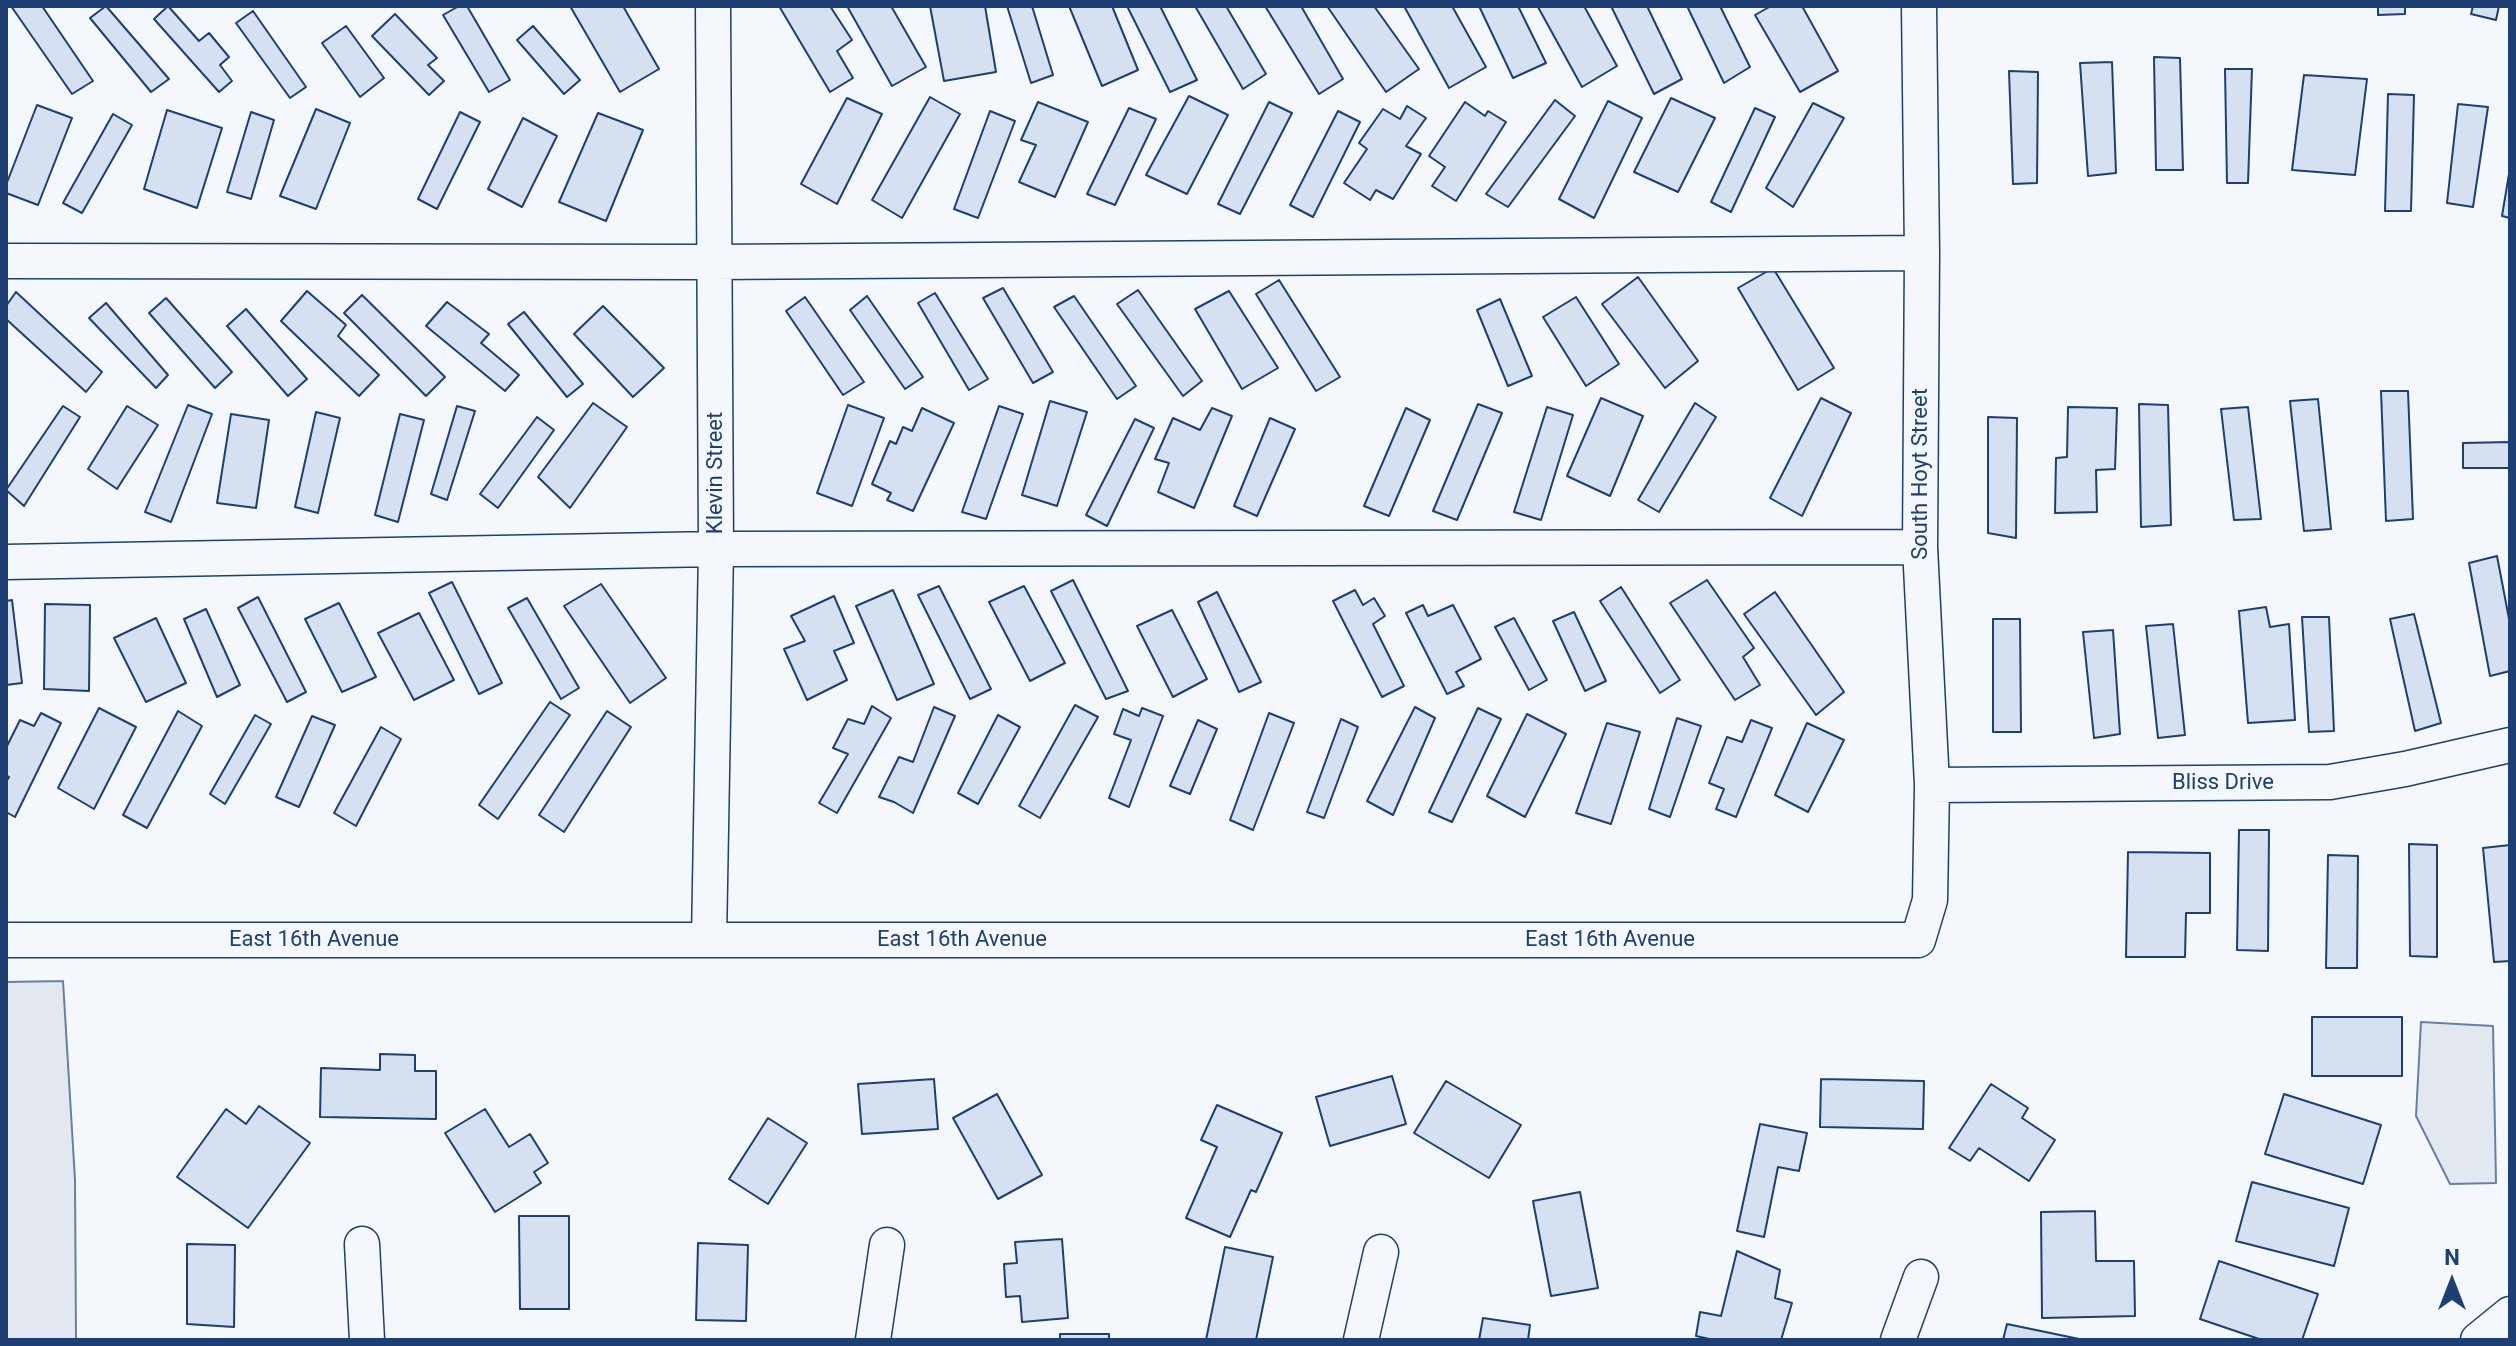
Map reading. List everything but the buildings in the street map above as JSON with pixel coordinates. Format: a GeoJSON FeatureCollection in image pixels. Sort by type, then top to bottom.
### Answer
{"type":"FeatureCollection","features":[{"type":"Feature","properties":{"kind":"street","name":"Klevin Street"},"geometry":{"type":"LineString","coordinates":[[709,940],[716,549],[713,6]]}},
{"type":"Feature","properties":{"kind":"street","name":"South Hoyt Street"},"geometry":{"type":"LineString","coordinates":[[1918,940],[1930,900],[1932,785],[1920,547],[1922,253],[1919,6]]}},
{"type":"Feature","properties":{"kind":"street"},"geometry":{"type":"LineString","coordinates":[[6,261],[715,262],[1922,253]]}},
{"type":"Feature","properties":{"kind":"street"},"geometry":{"type":"LineString","coordinates":[[6,562],[716,549],[1920,547]]}},
{"type":"Feature","properties":{"kind":"street","name":"Bliss Drive"},"geometry":{"type":"LineString","coordinates":[[1932,785],[2330,782],[2510,745]]}},
{"type":"Feature","properties":{"kind":"street","name":"East 16th Avenue"},"geometry":{"type":"LineString","coordinates":[[6,940],[1918,940]]}},
{"type":"Feature","properties":{"kind":"street"},"geometry":{"type":"LineString","coordinates":[[362,1244],[367,1340]]}},
{"type":"Feature","properties":{"kind":"street"},"geometry":{"type":"LineString","coordinates":[[873,1340],[887,1245]]}},
{"type":"Feature","properties":{"kind":"street"},"geometry":{"type":"LineString","coordinates":[[1361,1340],[1381,1252]]}},
{"type":"Feature","properties":{"kind":"street"},"geometry":{"type":"LineString","coordinates":[[1898,1340],[1921,1277]]}},
{"type":"Feature","properties":{"kind":"street"},"geometry":{"type":"LineString","coordinates":[[2478,1340],[2510,1314]]}},
{"type":"Feature","properties":{"kind":"shaded area"},"geometry":{"type":"Polygon","coordinates":[[[63,981],[75,1180],[76,1340],[6,1340],[6,982],[63,981]]]}},
{"type":"Feature","properties":{"kind":"shaded area"},"geometry":{"type":"Polygon","coordinates":[[[2421,1022],[2493,1026],[2496,1183],[2450,1184],[2416,1116],[2421,1022]]]}}]}
